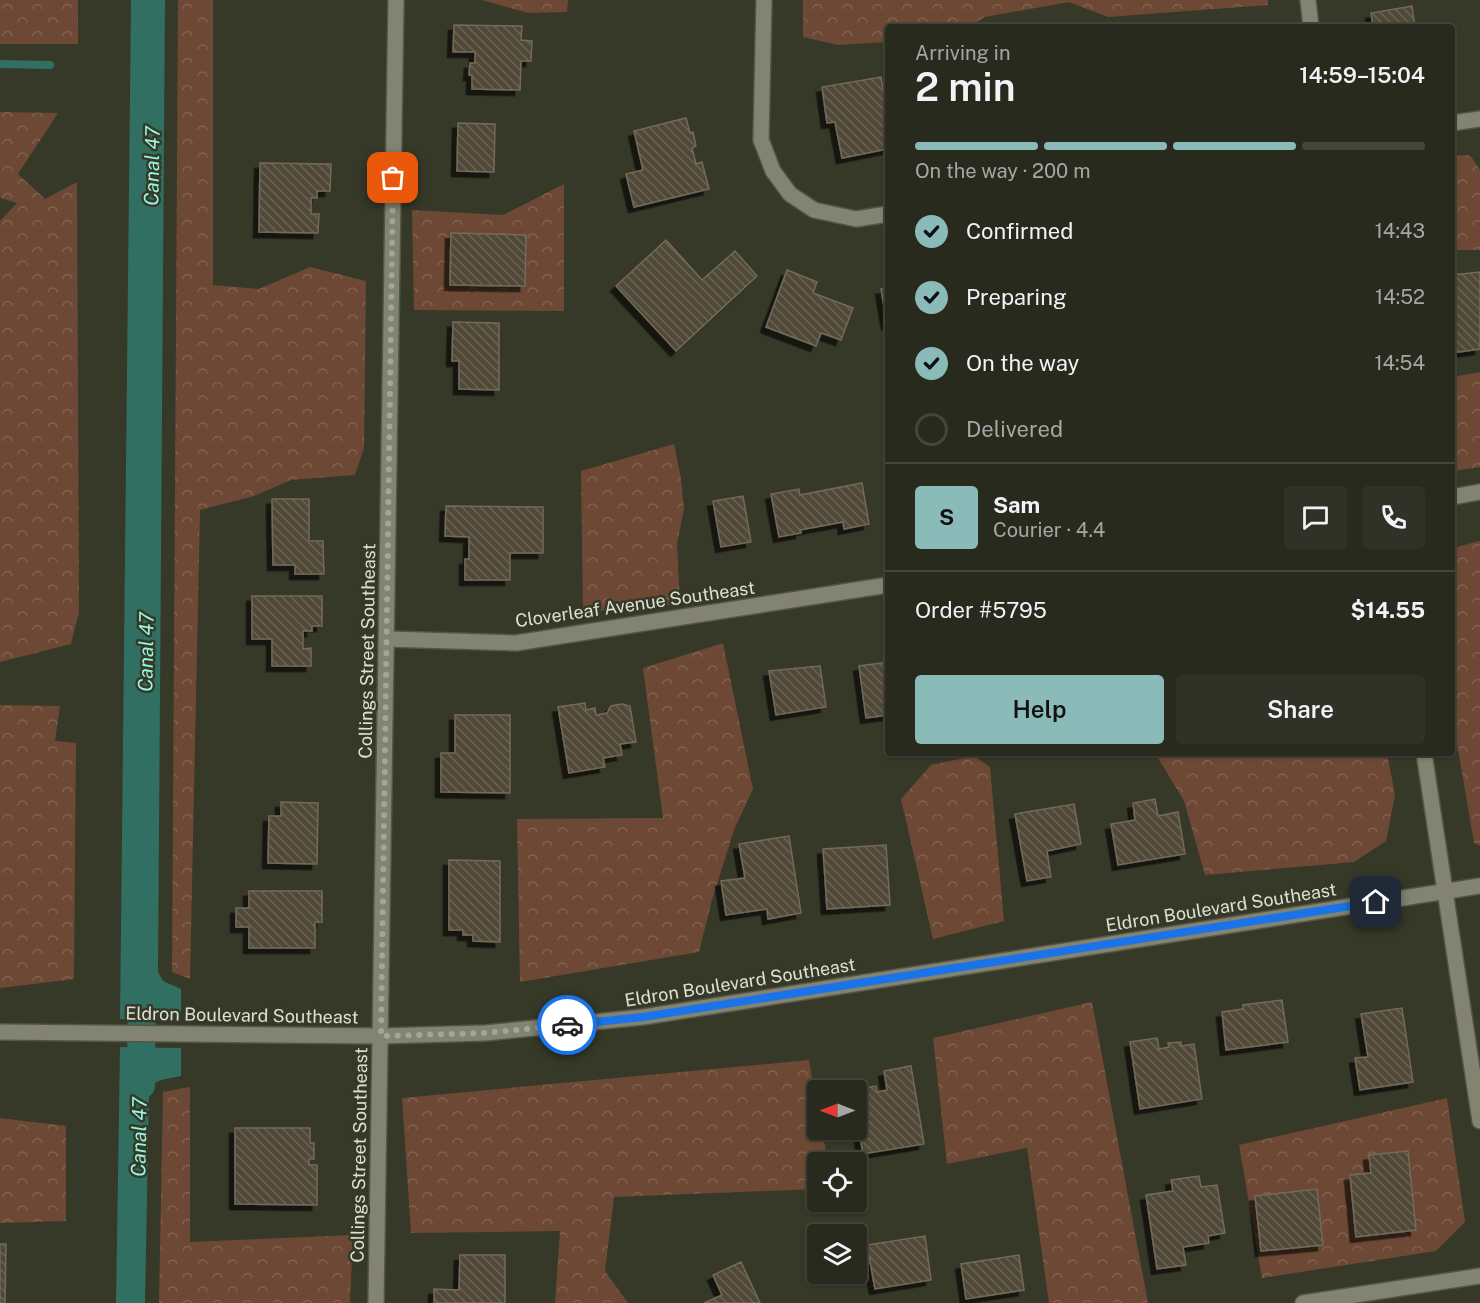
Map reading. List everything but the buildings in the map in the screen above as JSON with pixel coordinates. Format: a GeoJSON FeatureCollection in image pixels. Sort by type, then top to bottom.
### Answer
{"type":"FeatureCollection","features":[{"type":"Feature","properties":{"kind":"street","name":"Collings Street Southeast"},"geometry":{"type":"LineString","coordinates":[[376,1303],[396,0]]}},
{"type":"Feature","properties":{"kind":"street"},"geometry":{"type":"LineString","coordinates":[[764,0],[761,140],[773,171],[790,194],[814,210],[856,219],[885,214]]}},
{"type":"Feature","properties":{"kind":"street"},"geometry":{"type":"LineString","coordinates":[[1308,0],[1311,24]]}},
{"type":"Feature","properties":{"kind":"street"},"geometry":{"type":"LineString","coordinates":[[1455,123],[1480,119]]}},
{"type":"Feature","properties":{"kind":"street"},"geometry":{"type":"LineString","coordinates":[[1455,496],[1480,492]]}},
{"type":"Feature","properties":{"kind":"street","name":"Cloverleaf Avenue Southeast"},"geometry":{"type":"LineString","coordinates":[[387,639],[516,643],[885,585]]}},
{"type":"Feature","properties":{"kind":"street"},"geometry":{"type":"LineString","coordinates":[[1424,756],[1480,1121]]}},
{"type":"Feature","properties":{"kind":"street","name":"Eldron Boulevard Southeast"},"geometry":{"type":"LineString","coordinates":[[0,1032],[381,1036],[485,1033],[643,1017],[1480,886]]}},
{"type":"Feature","properties":{"kind":"street"},"geometry":{"type":"LineString","coordinates":[[1303,1303],[1351,1299],[1480,1276]]}},
{"type":"Feature","properties":{"kind":"green space"},"geometry":{"type":"Polygon","coordinates":[[[0,0],[78,0],[78,44],[0,44],[0,0]]]}},
{"type":"Feature","properties":{"kind":"green space"},"geometry":{"type":"Polygon","coordinates":[[[178,0],[213,0],[213,285],[259,289],[310,267],[366,281],[364,448],[355,475],[291,480],[254,496],[200,510],[190,979],[172,972],[178,0]]]}},
{"type":"Feature","properties":{"kind":"green space"},"geometry":{"type":"Polygon","coordinates":[[[482,0],[568,0],[567,12],[528,13],[482,0]]]}},
{"type":"Feature","properties":{"kind":"green space"},"geometry":{"type":"Polygon","coordinates":[[[803,0],[1268,0],[1268,5],[1108,17],[1069,2],[985,17],[973,24],[885,24],[885,42],[838,45],[803,37],[803,0]]]}},
{"type":"Feature","properties":{"kind":"green space"},"geometry":{"type":"Polygon","coordinates":[[[0,112],[58,113],[18,174],[45,199],[77,182],[79,612],[71,644],[0,662],[0,221],[17,203],[0,198],[0,112]]]}},
{"type":"Feature","properties":{"kind":"green space"},"geometry":{"type":"Polygon","coordinates":[[[1470,155],[1480,170],[1480,250],[1455,250],[1455,156],[1470,155]]]}},
{"type":"Feature","properties":{"kind":"green space"},"geometry":{"type":"Polygon","coordinates":[[[564,184],[564,311],[414,310],[412,210],[503,215],[564,184]]]}},
{"type":"Feature","properties":{"kind":"green space"},"geometry":{"type":"Polygon","coordinates":[[[1480,372],[1480,467],[1455,471],[1455,376],[1480,372]]]}},
{"type":"Feature","properties":{"kind":"green space"},"geometry":{"type":"Polygon","coordinates":[[[674,444],[684,509],[677,544],[680,604],[583,612],[581,471],[674,444]]]}},
{"type":"Feature","properties":{"kind":"green space"},"geometry":{"type":"Polygon","coordinates":[[[1480,541],[1480,846],[1474,843],[1455,732],[1455,547],[1480,541]]]}},
{"type":"Feature","properties":{"kind":"green space"},"geometry":{"type":"Polygon","coordinates":[[[723,643],[753,789],[734,830],[712,900],[699,952],[520,982],[517,819],[663,818],[643,668],[723,643]]]}},
{"type":"Feature","properties":{"kind":"green space"},"geometry":{"type":"Polygon","coordinates":[[[0,705],[60,706],[55,741],[76,743],[74,979],[0,988],[0,705]]]}},
{"type":"Feature","properties":{"kind":"green space"},"geometry":{"type":"Polygon","coordinates":[[[974,756],[990,767],[1004,921],[933,939],[901,799],[931,765],[974,756]]]}},
{"type":"Feature","properties":{"kind":"green space"},"geometry":{"type":"Polygon","coordinates":[[[1157,756],[1388,756],[1395,795],[1386,841],[1354,862],[1205,875],[1184,801],[1157,756]]]}},
{"type":"Feature","properties":{"kind":"green space"},"geometry":{"type":"Polygon","coordinates":[[[1092,1002],[1148,1303],[1049,1303],[1027,1148],[947,1164],[933,1038],[1092,1002]]]}},
{"type":"Feature","properties":{"kind":"green space"},"geometry":{"type":"Polygon","coordinates":[[[809,1060],[812,1080],[807,1080],[807,1140],[824,1140],[826,1152],[807,1152],[807,1189],[614,1197],[605,1271],[628,1303],[555,1303],[560,1231],[411,1233],[402,1098],[809,1060]]]}},
{"type":"Feature","properties":{"kind":"green space"},"geometry":{"type":"Polygon","coordinates":[[[190,1087],[190,1242],[353,1235],[350,1303],[159,1303],[163,1092],[190,1087]]]}},
{"type":"Feature","properties":{"kind":"green space"},"geometry":{"type":"Polygon","coordinates":[[[1447,1098],[1465,1222],[1436,1251],[1262,1278],[1239,1145],[1447,1098]]]}},
{"type":"Feature","properties":{"kind":"green space"},"geometry":{"type":"Polygon","coordinates":[[[0,1118],[66,1126],[66,1221],[0,1223],[0,1118]]]}},
{"type":"Feature","properties":{"kind":"water"},"geometry":{"type":"Polygon","coordinates":[[[131,0],[165,0],[158,972],[163,981],[181,989],[181,1020],[120,1019],[131,0]]]}},
{"type":"Feature","properties":{"kind":"water"},"geometry":{"type":"Polygon","coordinates":[[[120,1047],[181,1048],[181,1076],[153,1084],[149,1092],[145,1303],[116,1303],[120,1047]]]}},
{"type":"Feature","properties":{"kind":"waterway"},"geometry":{"type":"LineString","coordinates":[[0,64],[50,65]]}},
{"type":"Feature","properties":{"kind":"waterway","name":"Canal 47"},"geometry":{"type":"LineString","coordinates":[[141,1085],[142,981]]}},
{"type":"Feature","properties":{"kind":"way so far"},"geometry":{"type":"LineString","coordinates":[[393,178],[381,1036],[485,1033],[567,1025]]}},
{"type":"Feature","properties":{"kind":"route"},"geometry":{"type":"LineString","coordinates":[[567,1025],[643,1017],[1376,902]]}}]}
